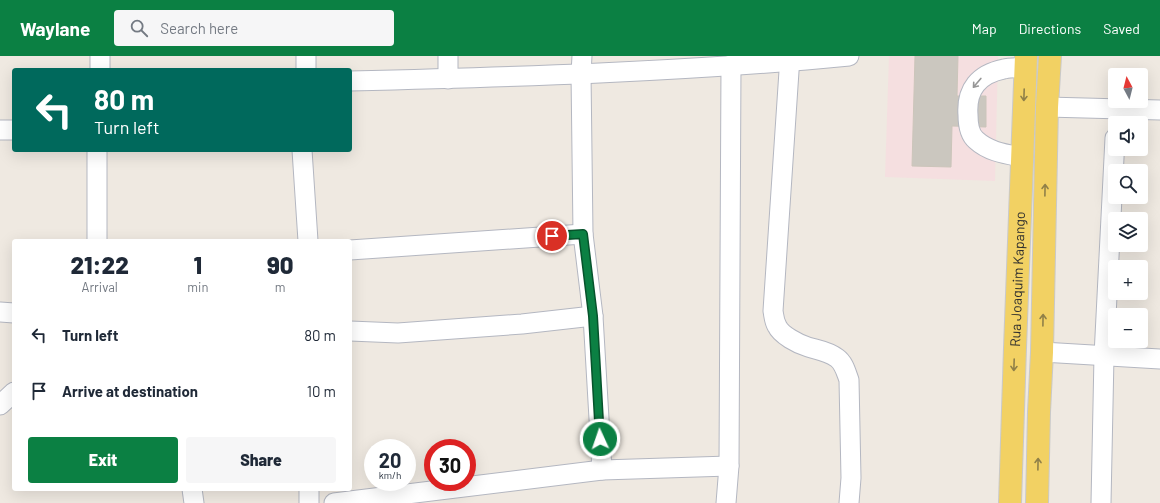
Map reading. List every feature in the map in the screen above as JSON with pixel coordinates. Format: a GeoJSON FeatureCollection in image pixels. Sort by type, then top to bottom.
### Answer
{"type":"FeatureCollection","features":[{"type":"Feature","properties":{"kind":"main road","name":"Rua Joaquim Kapango"},"geometry":{"type":"LineString","coordinates":[[1037,503],[1047,107],[1050,56]]}},
{"type":"Feature","properties":{"kind":"main road","name":"Rua Joaquim Kapango"},"geometry":{"type":"LineString","coordinates":[[1010,503],[1026,62]]}},
{"type":"Feature","properties":{"kind":"street"},"geometry":{"type":"LineString","coordinates":[[100,56],[100,68]]}},
{"type":"Feature","properties":{"kind":"street"},"geometry":{"type":"LineString","coordinates":[[306,56],[306,68]]}},
{"type":"Feature","properties":{"kind":"street"},"geometry":{"type":"LineString","coordinates":[[448,56],[448,79]]}},
{"type":"Feature","properties":{"kind":"street"},"geometry":{"type":"LineString","coordinates":[[352,81],[448,79],[582,65],[731,65],[790,59],[849,56]]}},
{"type":"Feature","properties":{"kind":"street"},"geometry":{"type":"LineString","coordinates":[[790,59],[774,319],[777,327],[786,336],[806,346],[826,352],[837,358],[845,367],[849,380],[851,478],[849,503]]}},
{"type":"Feature","properties":{"kind":"street"},"geometry":{"type":"LineString","coordinates":[[1022,158],[999,153],[985,147],[975,140],[969,128],[967,111],[972,89],[982,78],[988,74],[1026,62]]}},
{"type":"Feature","properties":{"kind":"street"},"geometry":{"type":"LineString","coordinates":[[582,65],[583,234],[593,316],[602,470]]}},
{"type":"Feature","properties":{"kind":"street"},"geometry":{"type":"LineString","coordinates":[[726,503],[729,466],[731,65]]}},
{"type":"Feature","properties":{"kind":"street"},"geometry":{"type":"LineString","coordinates":[[1047,107],[1116,116],[1160,110]]}},
{"type":"Feature","properties":{"kind":"street"},"geometry":{"type":"LineString","coordinates":[[0,130],[12,130]]}},
{"type":"Feature","properties":{"kind":"street"},"geometry":{"type":"LineString","coordinates":[[97,152],[97,239]]}},
{"type":"Feature","properties":{"kind":"street"},"geometry":{"type":"LineString","coordinates":[[302,152],[308,239]]}},
{"type":"Feature","properties":{"kind":"street"},"geometry":{"type":"LineString","coordinates":[[1101,503],[1104,356],[1114,156]]}},
{"type":"Feature","properties":{"kind":"street"},"geometry":{"type":"LineString","coordinates":[[352,250],[583,234]]}},
{"type":"Feature","properties":{"kind":"street"},"geometry":{"type":"LineString","coordinates":[[0,312],[12,313]]}},
{"type":"Feature","properties":{"kind":"street"},"geometry":{"type":"LineString","coordinates":[[352,331],[398,333],[522,324],[593,316]]}},
{"type":"Feature","properties":{"kind":"street"},"geometry":{"type":"LineString","coordinates":[[1042,352],[1160,359]]}},
{"type":"Feature","properties":{"kind":"street"},"geometry":{"type":"LineString","coordinates":[[0,405],[12,394]]}},
{"type":"Feature","properties":{"kind":"street"},"geometry":{"type":"LineString","coordinates":[[334,503],[602,470],[729,466]]}},
{"type":"Feature","properties":{"kind":"street"},"geometry":{"type":"LineString","coordinates":[[192,491],[194,503]]}},
{"type":"Feature","properties":{"kind":"street"},"geometry":{"type":"LineString","coordinates":[[309,491],[309,503]]}},
{"type":"Feature","properties":{"kind":"shaded area"},"geometry":{"type":"Polygon","coordinates":[[[889,56],[998,56],[995,181],[885,177],[889,56]]]}},
{"type":"Feature","properties":{"kind":"building"},"geometry":{"type":"Polygon","coordinates":[[[915,56],[958,56],[957,96],[986,96],[986,127],[952,126],[951,167],[912,166],[915,56]]]}},
{"type":"Feature","properties":{"kind":"route"},"geometry":{"type":"LineString","coordinates":[[552,236],[583,234],[593,316],[600,439]]}}]}
